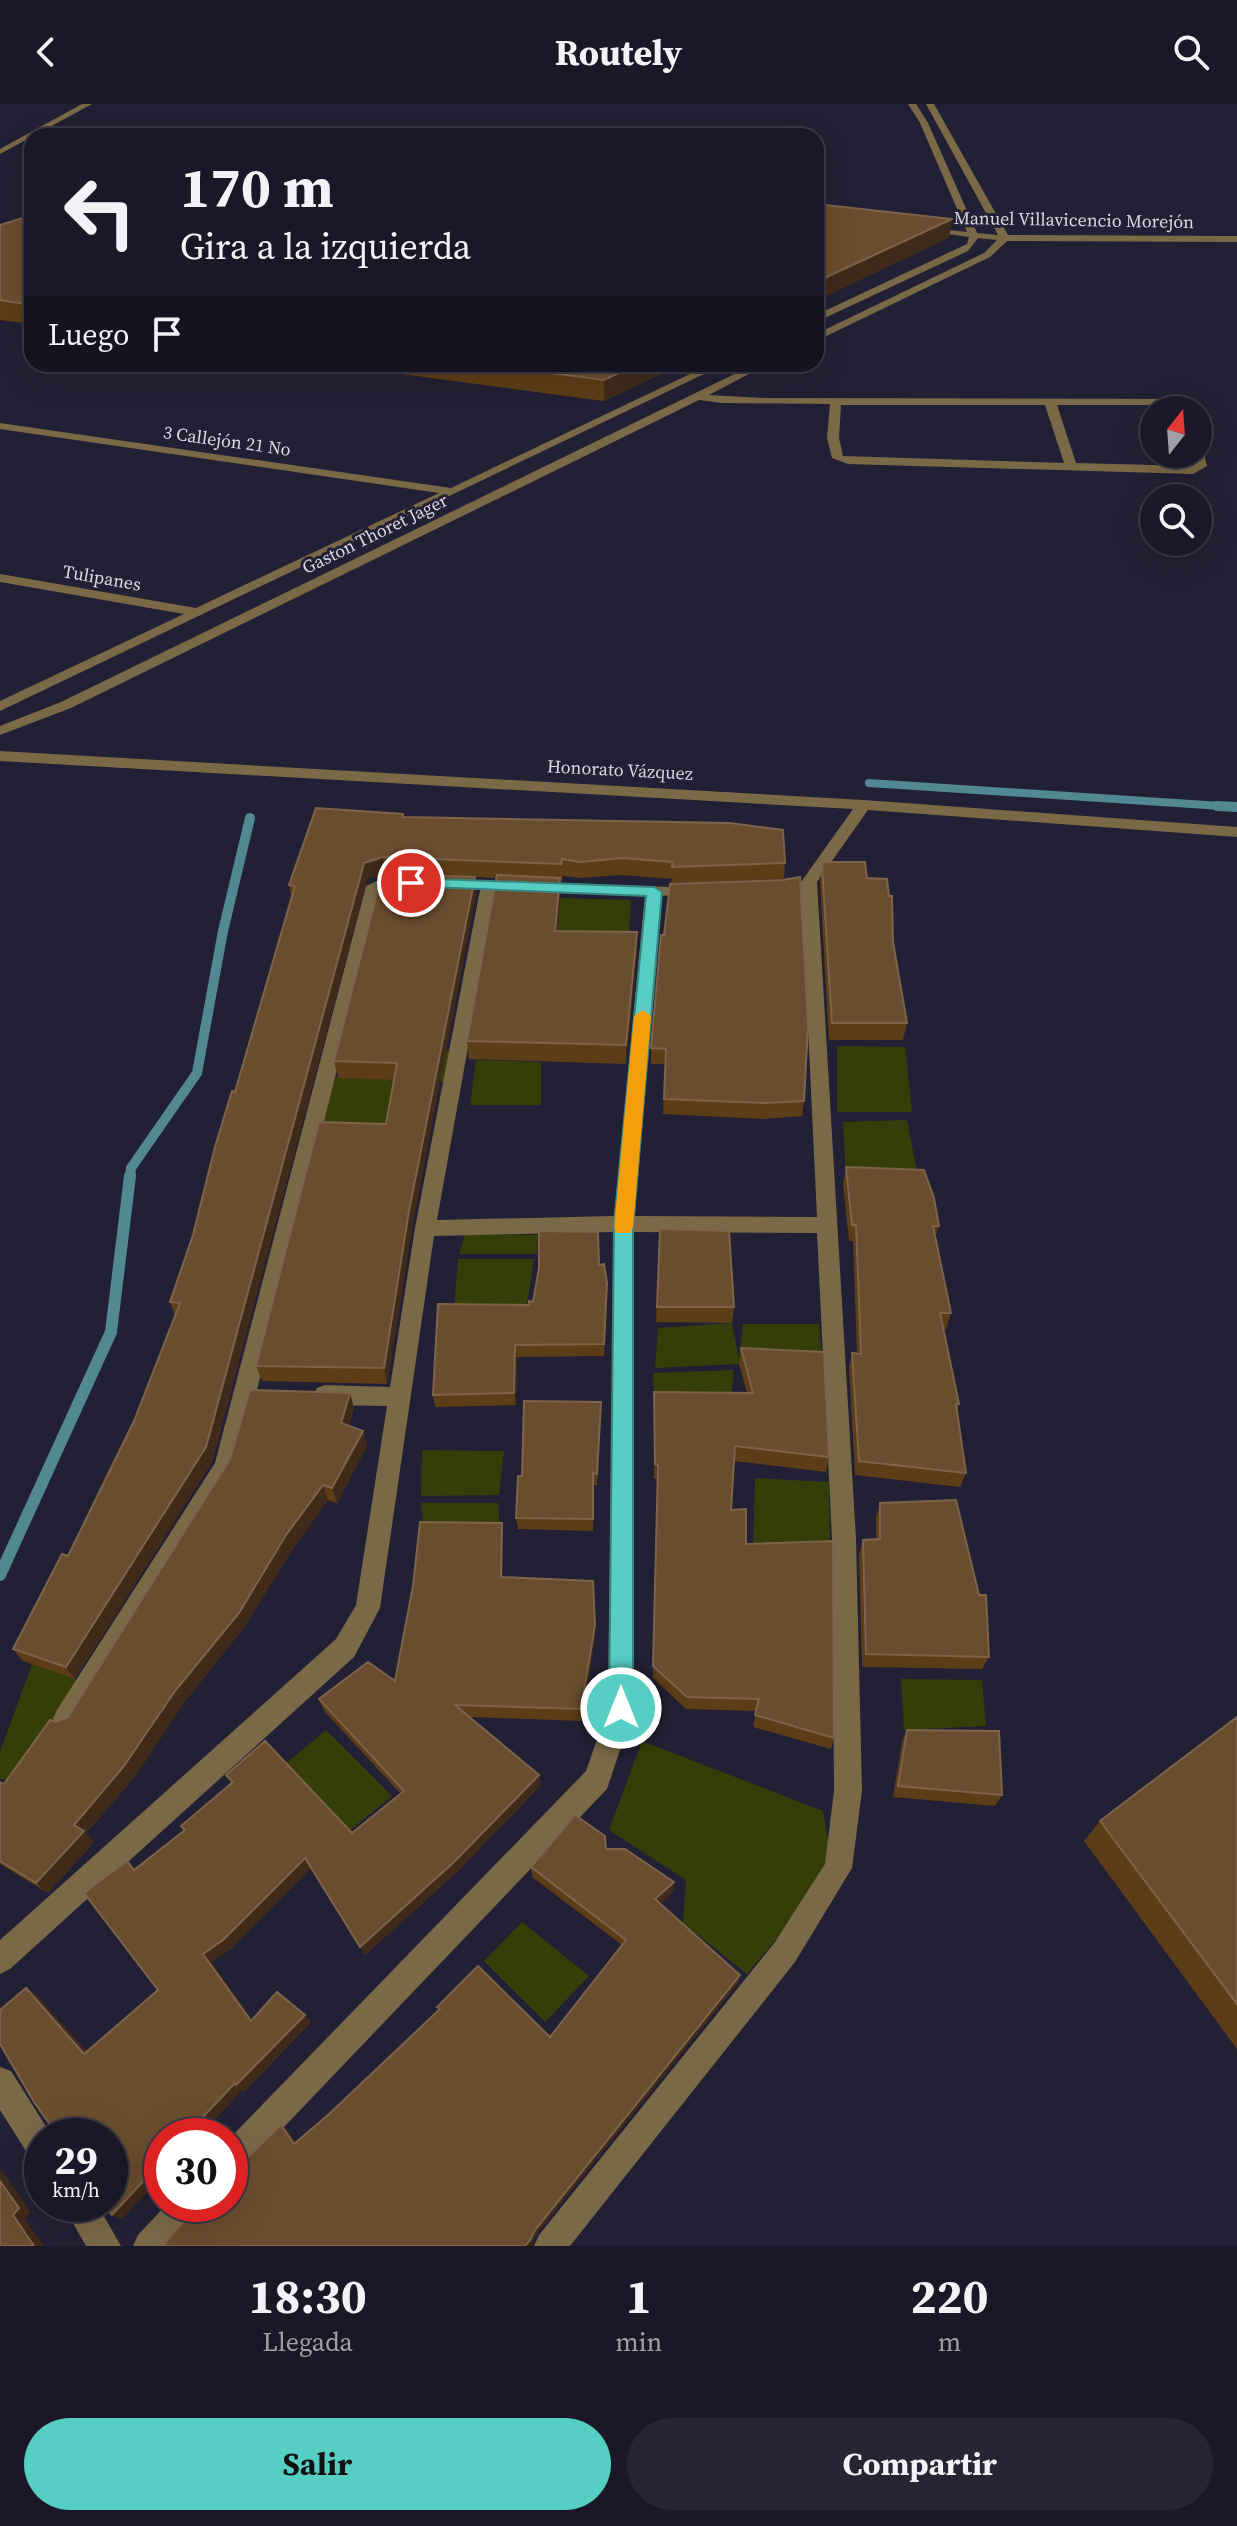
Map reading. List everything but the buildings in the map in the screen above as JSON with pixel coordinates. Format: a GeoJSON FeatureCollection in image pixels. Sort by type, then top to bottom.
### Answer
{"type":"FeatureCollection","features":[{"type":"Feature","properties":{"kind":"street"},"geometry":{"type":"LineString","coordinates":[[43,128],[88,104]]}},
{"type":"Feature","properties":{"kind":"street"},"geometry":{"type":"LineString","coordinates":[[824,315],[971,245],[974,236],[912,104]]}},
{"type":"Feature","properties":{"kind":"street"},"geometry":{"type":"LineString","coordinates":[[824,334],[987,255],[1005,238],[930,104]]}},
{"type":"Feature","properties":{"kind":"street"},"geometry":{"type":"LineString","coordinates":[[11,132],[24,133]]}},
{"type":"Feature","properties":{"kind":"street"},"geometry":{"type":"LineString","coordinates":[[0,152],[24,138]]}},
{"type":"Feature","properties":{"kind":"street","name":"Manuel Villavicencio Morejón"},"geometry":{"type":"LineString","coordinates":[[911,229],[1005,238],[1237,239]]}},
{"type":"Feature","properties":{"kind":"street","name":"Gaston Thoret Jager"},"geometry":{"type":"LineString","coordinates":[[0,707],[703,372]]}},
{"type":"Feature","properties":{"kind":"street","name":"Gaston Thoret Jager"},"geometry":{"type":"LineString","coordinates":[[0,731],[66,705],[746,372]]}},
{"type":"Feature","properties":{"kind":"street"},"geometry":{"type":"LineString","coordinates":[[697,396],[722,400],[1140,402]]}},
{"type":"Feature","properties":{"kind":"street"},"geometry":{"type":"LineString","coordinates":[[836,400],[833,438],[838,458],[1071,467],[1197,468]]}},
{"type":"Feature","properties":{"kind":"street"},"geometry":{"type":"LineString","coordinates":[[1050,402],[1071,467]]}},
{"type":"Feature","properties":{"kind":"street","name":"3 Callejón 21 No"},"geometry":{"type":"LineString","coordinates":[[0,426],[449,491]]}},
{"type":"Feature","properties":{"kind":"street","name":"Tulipanes"},"geometry":{"type":"LineString","coordinates":[[0,578],[199,613]]}},
{"type":"Feature","properties":{"kind":"street","name":"Honorato Vázquez"},"geometry":{"type":"LineString","coordinates":[[0,756],[864,805],[1237,832]]}},
{"type":"Feature","properties":{"kind":"street"},"geometry":{"type":"LineString","coordinates":[[550,2246],[785,1952],[838,1868],[848,1791],[844,1539],[829,1225],[802,884],[864,805]]}},
{"type":"Feature","properties":{"kind":"street"},"geometry":{"type":"LineString","coordinates":[[66,1719],[226,1466],[253,1393],[299,1169],[374,886],[385,882],[686,891]]}},
{"type":"Feature","properties":{"kind":"street"},"geometry":{"type":"LineString","coordinates":[[0,1959],[345,1648],[368,1608],[425,1228],[489,885]]}},
{"type":"Feature","properties":{"kind":"street"},"geometry":{"type":"LineString","coordinates":[[248,2142],[597,1779],[621,1708],[624,1224],[654,892]]}},
{"type":"Feature","properties":{"kind":"street"},"geometry":{"type":"LineString","coordinates":[[425,1228],[624,1224],[829,1225]]}},
{"type":"Feature","properties":{"kind":"street"},"geometry":{"type":"LineString","coordinates":[[307,1395],[400,1397]]}},
{"type":"Feature","properties":{"kind":"street"},"geometry":{"type":"LineString","coordinates":[[0,2082],[24,2120]]}},
{"type":"Feature","properties":{"kind":"street"},"geometry":{"type":"LineString","coordinates":[[90,2222],[105,2246]]}},
{"type":"Feature","properties":{"kind":"street"},"geometry":{"type":"LineString","coordinates":[[149,2246],[172,2222]]}},
{"type":"Feature","properties":{"kind":"green space"},"geometry":{"type":"Polygon","coordinates":[[[560,898],[631,900],[628,951],[556,950],[560,898]]]}},
{"type":"Feature","properties":{"kind":"green space"},"geometry":{"type":"Polygon","coordinates":[[[837,1046],[905,1047],[912,1112],[837,1112],[837,1046]]]}},
{"type":"Feature","properties":{"kind":"green space"},"geometry":{"type":"Polygon","coordinates":[[[406,1048],[456,1050],[449,1082],[399,1080],[406,1048]]]}},
{"type":"Feature","properties":{"kind":"green space"},"geometry":{"type":"Polygon","coordinates":[[[476,1060],[541,1062],[541,1105],[470,1105],[476,1060]]]}},
{"type":"Feature","properties":{"kind":"green space"},"geometry":{"type":"Polygon","coordinates":[[[331,1077],[399,1080],[389,1140],[316,1138],[331,1077]]]}},
{"type":"Feature","properties":{"kind":"green space"},"geometry":{"type":"Polygon","coordinates":[[[907,1120],[918,1177],[846,1178],[843,1122],[907,1120]]]}},
{"type":"Feature","properties":{"kind":"green space"},"geometry":{"type":"Polygon","coordinates":[[[465,1234],[538,1235],[537,1254],[459,1254],[465,1234]]]}},
{"type":"Feature","properties":{"kind":"green space"},"geometry":{"type":"Polygon","coordinates":[[[458,1259],[534,1259],[526,1310],[454,1309],[458,1259]]]}},
{"type":"Feature","properties":{"kind":"green space"},"geometry":{"type":"Polygon","coordinates":[[[732,1323],[739,1360],[743,1324],[819,1324],[823,1367],[739,1364],[655,1368],[658,1328],[732,1323]]]}},
{"type":"Feature","properties":{"kind":"green space"},"geometry":{"type":"Polygon","coordinates":[[[734,1370],[731,1400],[654,1396],[653,1373],[734,1370]]]}},
{"type":"Feature","properties":{"kind":"green space"},"geometry":{"type":"Polygon","coordinates":[[[422,1450],[504,1451],[499,1495],[421,1496],[422,1450]]]}},
{"type":"Feature","properties":{"kind":"green space"},"geometry":{"type":"Polygon","coordinates":[[[755,1478],[829,1482],[830,1550],[753,1546],[755,1478]]]}},
{"type":"Feature","properties":{"kind":"green space"},"geometry":{"type":"Polygon","coordinates":[[[421,1503],[498,1503],[500,1530],[424,1530],[421,1503]]]}},
{"type":"Feature","properties":{"kind":"green space"},"geometry":{"type":"Polygon","coordinates":[[[32,1664],[92,1685],[18,1782],[0,1779],[0,1752],[32,1664]]]}},
{"type":"Feature","properties":{"kind":"green space"},"geometry":{"type":"Polygon","coordinates":[[[901,1679],[982,1680],[986,1726],[904,1730],[901,1679]]]}},
{"type":"Feature","properties":{"kind":"green space"},"geometry":{"type":"Polygon","coordinates":[[[326,1730],[392,1796],[347,1833],[283,1766],[326,1730]]]}},
{"type":"Feature","properties":{"kind":"green space"},"geometry":{"type":"Polygon","coordinates":[[[642,1741],[823,1811],[831,1858],[782,1932],[747,1974],[683,1923],[686,1880],[609,1830],[642,1741]]]}},
{"type":"Feature","properties":{"kind":"green space"},"geometry":{"type":"Polygon","coordinates":[[[522,1922],[589,1976],[545,2022],[484,1961],[522,1922]]]}},
{"type":"Feature","properties":{"kind":"waterway"},"geometry":{"type":"LineString","coordinates":[[869,783],[1237,807],[1217,806]]}},
{"type":"Feature","properties":{"kind":"waterway"},"geometry":{"type":"LineString","coordinates":[[130,1178],[131,1168],[197,1073],[223,931],[250,818]]}},
{"type":"Feature","properties":{"kind":"waterway"},"geometry":{"type":"LineString","coordinates":[[0,1575],[111,1332],[130,1176]]}},
{"type":"Feature","properties":{"kind":"slow traffic"},"geometry":{"type":"LineString","coordinates":[[624,1228],[643,1016]]}},
{"type":"Feature","properties":{"kind":"route"},"geometry":{"type":"LineString","coordinates":[[411,883],[654,892],[624,1224],[621,1708]]}}]}
